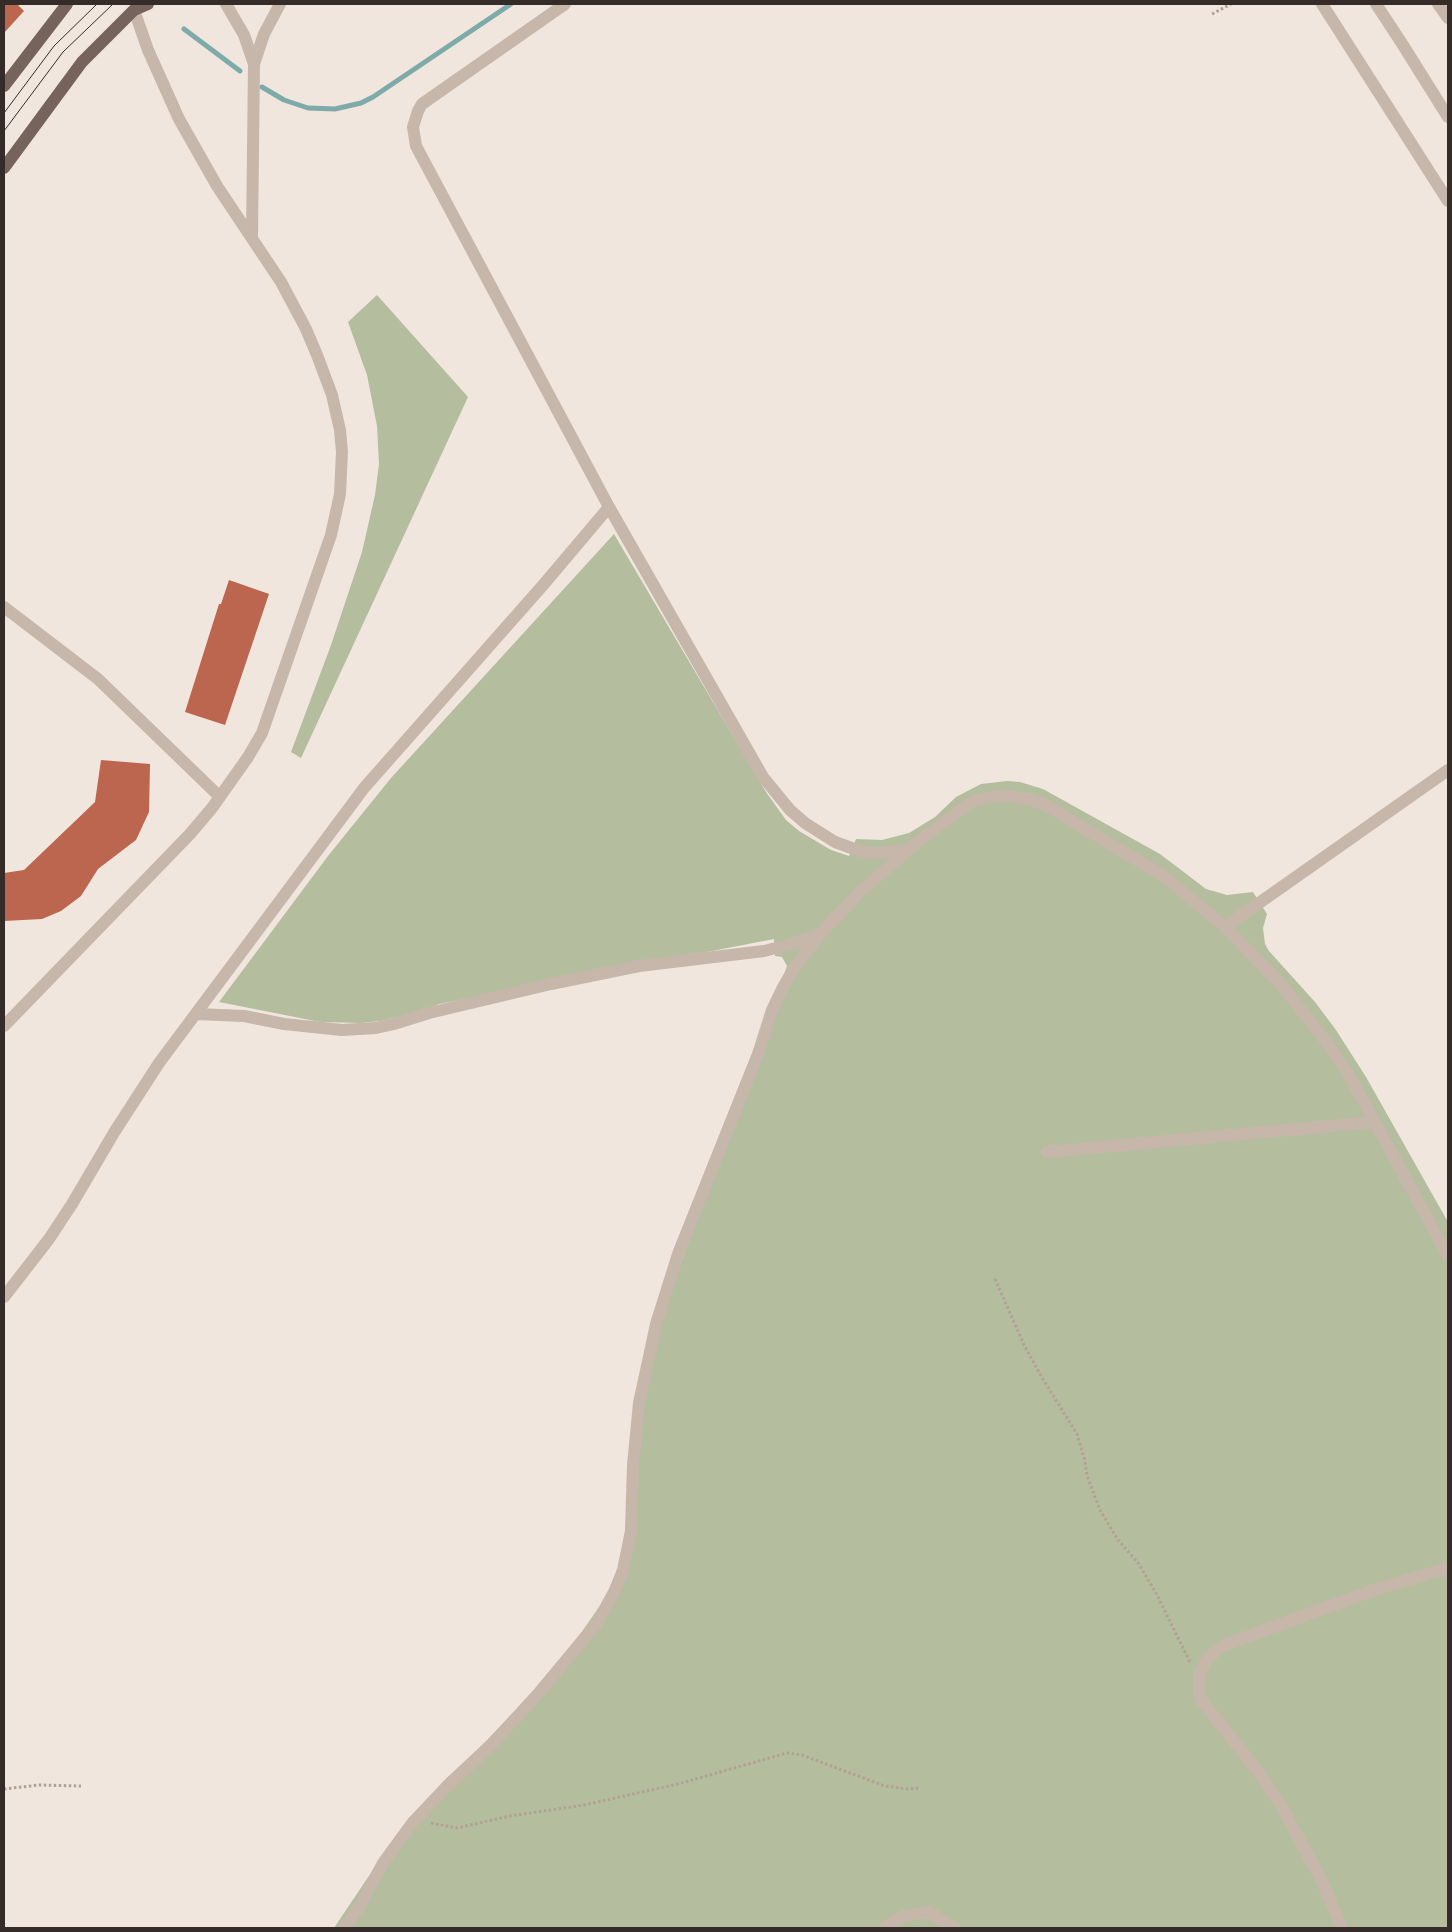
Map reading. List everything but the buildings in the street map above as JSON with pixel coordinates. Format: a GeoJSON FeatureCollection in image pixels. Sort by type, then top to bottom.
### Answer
{"type":"FeatureCollection","features":[{"type":"Feature","properties":{"kind":"main road"},"geometry":{"type":"LineString","coordinates":[[4,86],[67,4]]}},
{"type":"Feature","properties":{"kind":"main road"},"geometry":{"type":"LineString","coordinates":[[4,168],[82,62],[134,10],[148,4]]}},
{"type":"Feature","properties":{"kind":"street"},"geometry":{"type":"LineString","coordinates":[[226,4],[244,35],[254,64]]}},
{"type":"Feature","properties":{"kind":"street"},"geometry":{"type":"LineString","coordinates":[[252,238],[254,64],[264,34],[280,4]]}},
{"type":"Feature","properties":{"kind":"street"},"geometry":{"type":"LineString","coordinates":[[565,4],[422,104],[415,119],[414,136],[420,155],[609,507],[751,757],[778,796],[805,823],[846,847],[863,852],[882,853],[910,849]]}},
{"type":"Feature","properties":{"kind":"street"},"geometry":{"type":"LineString","coordinates":[[1322,4],[1448,201]]}},
{"type":"Feature","properties":{"kind":"street"},"geometry":{"type":"LineString","coordinates":[[1376,4],[1448,118]]}},
{"type":"Feature","properties":{"kind":"street"},"geometry":{"type":"LineString","coordinates":[[1438,4],[1448,18]]}},
{"type":"Feature","properties":{"kind":"street"},"geometry":{"type":"LineString","coordinates":[[4,1026],[190,834],[220,797],[262,733],[331,535],[338,508],[342,452],[335,408],[318,355],[294,305],[276,274],[217,186],[179,119],[151,58],[134,10]]}},
{"type":"Feature","properties":{"kind":"street"},"geometry":{"type":"LineString","coordinates":[[4,1297],[53,1232],[138,1095],[364,788],[544,584],[609,507]]}},
{"type":"Feature","properties":{"kind":"street"},"geometry":{"type":"LineString","coordinates":[[4,607],[98,679],[220,797]]}},
{"type":"Feature","properties":{"kind":"street"},"geometry":{"type":"LineString","coordinates":[[1225,927],[1448,770]]}},
{"type":"Feature","properties":{"kind":"street"},"geometry":{"type":"LineString","coordinates":[[344,1928],[360,1906],[384,1863],[417,1818],[448,1785],[492,1744],[537,1695],[597,1623],[615,1590],[623,1570],[631,1531],[633,1465],[639,1403],[646,1363],[666,1289],[693,1214],[758,1054],[772,1010],[793,970],[819,935],[862,890],[910,849],[973,801],[997,796],[1009,796],[1032,800],[1049,807],[1165,877],[1225,927],[1253,954],[1304,1012],[1350,1077],[1448,1256]]}},
{"type":"Feature","properties":{"kind":"street"},"geometry":{"type":"LineString","coordinates":[[196,1014],[244,1016],[284,1024],[333,1029],[376,1028],[456,1006],[559,982],[649,965],[764,951],[819,935]]}},
{"type":"Feature","properties":{"kind":"street"},"geometry":{"type":"LineString","coordinates":[[1046,1152],[1374,1122]]}},
{"type":"Feature","properties":{"kind":"street"},"geometry":{"type":"LineString","coordinates":[[1342,1928],[1321,1879],[1298,1836],[1256,1770],[1202,1701],[1198,1683],[1200,1674],[1208,1658],[1222,1646],[1374,1590],[1448,1568]]}},
{"type":"Feature","properties":{"kind":"street"},"geometry":{"type":"LineString","coordinates":[[884,1928],[904,1916],[929,1912],[954,1928]]}},
{"type":"Feature","properties":{"kind":"path"},"geometry":{"type":"LineString","coordinates":[[1212,14],[1231,4]]}},
{"type":"Feature","properties":{"kind":"path"},"geometry":{"type":"LineString","coordinates":[[996,1279],[1024,1345],[1077,1434],[1085,1461],[1087,1476],[1100,1510],[1118,1540],[1139,1564],[1156,1593],[1186,1653],[1198,1683]]}},
{"type":"Feature","properties":{"kind":"path"},"geometry":{"type":"LineString","coordinates":[[417,1818],[456,1828],[510,1816],[610,1800],[787,1753],[802,1754],[885,1786],[920,1788]]}},
{"type":"Feature","properties":{"kind":"path"},"geometry":{"type":"LineString","coordinates":[[4,1789],[39,1785],[81,1786]]}},
{"type":"Feature","properties":{"kind":"green space"},"geometry":{"type":"Polygon","coordinates":[[[377,295],[468,397],[301,758],[291,752],[331,645],[362,552],[375,495],[379,464],[377,426],[367,375],[348,322],[377,295]]]}},
{"type":"Feature","properties":{"kind":"green space"},"geometry":{"type":"Polygon","coordinates":[[[614,534],[766,792],[786,820],[799,831],[831,850],[849,856],[856,839],[882,840],[909,833],[935,817],[956,797],[981,784],[1007,781],[1020,782],[1043,789],[1160,854],[1206,889],[1227,895],[1253,892],[1267,914],[1263,928],[1265,944],[1269,951],[1315,1002],[1336,1030],[1366,1077],[1448,1222],[1448,1928],[334,1928],[397,1834],[535,1690],[581,1633],[613,1587],[622,1562],[640,1378],[787,966],[782,957],[775,956],[774,939],[439,1004],[420,1012],[381,1021],[361,1023],[320,1022],[219,1002],[328,856],[391,778],[614,534]]]}},
{"type":"Feature","properties":{"kind":"waterway"},"geometry":{"type":"LineString","coordinates":[[262,87],[284,100],[308,108],[335,109],[361,103],[373,97],[511,4]]}},
{"type":"Feature","properties":{"kind":"waterway"},"geometry":{"type":"LineString","coordinates":[[184,29],[240,71]]}},
{"type":"Feature","properties":{"kind":"tram line"},"geometry":{"type":"LineString","coordinates":[[4,113],[54,46],[97,4]]}},
{"type":"Feature","properties":{"kind":"tram line"},"geometry":{"type":"LineString","coordinates":[[4,131],[63,52],[113,4]]}}]}
